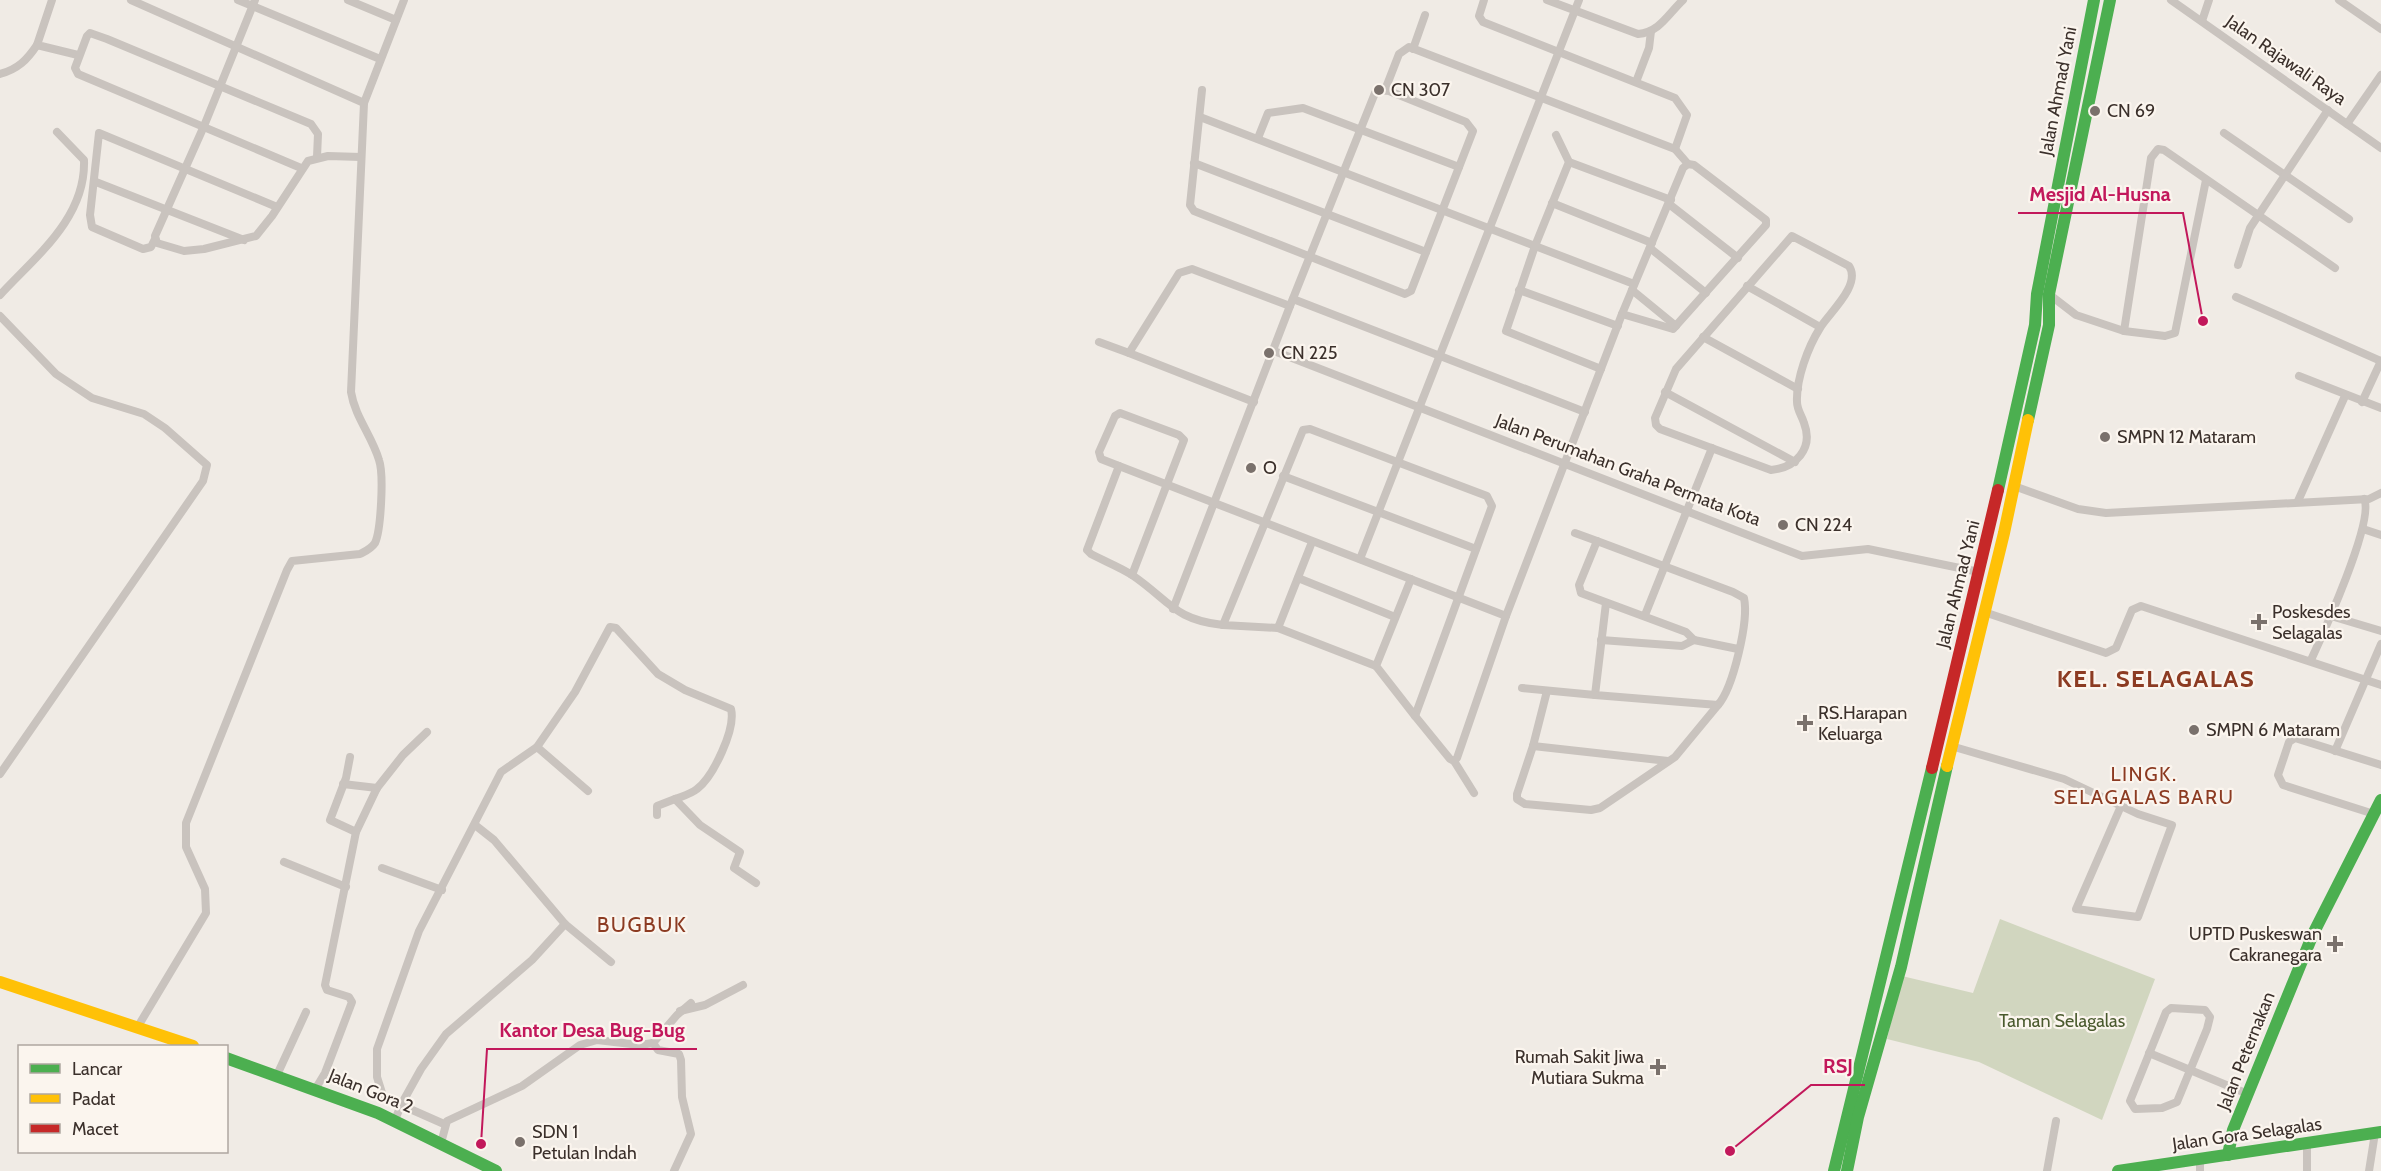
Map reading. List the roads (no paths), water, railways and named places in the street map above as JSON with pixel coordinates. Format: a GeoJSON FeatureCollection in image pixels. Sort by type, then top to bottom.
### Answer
{"type":"FeatureCollection","features":[{"type":"Feature","properties":{"kind":"main road","name":"Jalan Ahmad Yani"},"geometry":{"type":"LineString","coordinates":[[1834,1171],[1989,532],[2035,325],[2045,296],[2094,0]]}},
{"type":"Feature","properties":{"kind":"main road"},"geometry":{"type":"LineString","coordinates":[[1847,1171],[1858,1117],[1901,967],[1958,715],[2004,533],[2049,325],[2045,296],[2110,0]]}},
{"type":"Feature","properties":{"kind":"main road"},"geometry":{"type":"LineString","coordinates":[[1989,532],[2004,533]]}},
{"type":"Feature","properties":{"kind":"main road"},"geometry":{"type":"LineString","coordinates":[[1945,713],[1958,715]]}},
{"type":"Feature","properties":{"kind":"main road"},"geometry":{"type":"LineString","coordinates":[[1941,733],[1955,730]]}},
{"type":"Feature","properties":{"kind":"main road","name":"Jalan Peternakan"},"geometry":{"type":"LineString","coordinates":[[2228,1155],[2233,1130],[2313,934],[2381,800]]}},
{"type":"Feature","properties":{"kind":"main road"},"geometry":{"type":"LineString","coordinates":[[0,982],[187,1045]]}},
{"type":"Feature","properties":{"kind":"main road","name":"Jalan Gora 2"},"geometry":{"type":"LineString","coordinates":[[228,1059],[316,1088],[395,1120],[496,1171]]}},
{"type":"Feature","properties":{"kind":"main road","name":"Jalan Gora Selagalas"},"geometry":{"type":"LineString","coordinates":[[2118,1171],[2200,1165],[2228,1155],[2378,1133]]}},
{"type":"Feature","properties":{"kind":"street"},"geometry":{"type":"LineString","coordinates":[[0,74],[26,61],[37,45],[52,0]]}},
{"type":"Feature","properties":{"kind":"street"},"geometry":{"type":"LineString","coordinates":[[131,0],[364,104]]}},
{"type":"Feature","properties":{"kind":"street"},"geometry":{"type":"LineString","coordinates":[[238,0],[254,3],[380,59]]}},
{"type":"Feature","properties":{"kind":"street"},"geometry":{"type":"LineString","coordinates":[[348,0],[396,20]]}},
{"type":"Feature","properties":{"kind":"street"},"geometry":{"type":"LineString","coordinates":[[137,1028],[206,912],[205,890],[186,847],[186,823],[287,570],[292,561],[360,554],[370,549],[375,542],[381,470],[376,452],[353,406],[351,392],[364,104],[404,0]]}},
{"type":"Feature","properties":{"kind":"street"},"geometry":{"type":"LineString","coordinates":[[1484,0],[1480,20],[1675,98],[1686,111],[1687,119],[1675,149]]}},
{"type":"Feature","properties":{"kind":"street"},"geometry":{"type":"LineString","coordinates":[[1547,0],[1638,34],[1651,32],[1659,27],[1678,1]]}},
{"type":"Feature","properties":{"kind":"street"},"geometry":{"type":"LineString","coordinates":[[1360,559],[1579,0]]}},
{"type":"Feature","properties":{"kind":"street","name":"Jalan Rajawali Raya"},"geometry":{"type":"LineString","coordinates":[[2171,0],[2381,148]]}},
{"type":"Feature","properties":{"kind":"street"},"geometry":{"type":"LineString","coordinates":[[2202,21],[2209,0]]}},
{"type":"Feature","properties":{"kind":"street"},"geometry":{"type":"LineString","coordinates":[[2339,0],[2381,29]]}},
{"type":"Feature","properties":{"kind":"street"},"geometry":{"type":"LineString","coordinates":[[254,3],[204,126],[185,169],[167,210],[155,240],[151,247],[142,249],[92,227],[90,215],[96,182],[99,133],[185,169],[277,207]]}},
{"type":"Feature","properties":{"kind":"street"},"geometry":{"type":"LineString","coordinates":[[1413,49],[1425,15]]}},
{"type":"Feature","properties":{"kind":"street"},"geometry":{"type":"LineString","coordinates":[[1636,81],[1649,48],[1651,32]]}},
{"type":"Feature","properties":{"kind":"street"},"geometry":{"type":"LineString","coordinates":[[301,168],[85,78],[75,68],[78,55],[90,33],[311,124],[318,134],[317,157]]}},
{"type":"Feature","properties":{"kind":"street"},"geometry":{"type":"LineString","coordinates":[[37,45],[78,55]]}},
{"type":"Feature","properties":{"kind":"street"},"geometry":{"type":"LineString","coordinates":[[1385,90],[1401,51],[1409,47],[1675,149],[1688,164],[1694,165],[1766,220],[1766,225],[1738,258],[1676,326],[1668,328],[1622,314]]}},
{"type":"Feature","properties":{"kind":"street"},"geometry":{"type":"LineString","coordinates":[[2347,124],[2381,75]]}},
{"type":"Feature","properties":{"kind":"street"},"geometry":{"type":"LineString","coordinates":[[1173,609],[1291,303],[1310,257],[1327,215],[1375,93],[1385,90],[1473,127],[1411,291],[1405,294],[1310,257],[1194,211],[1190,205],[1202,90]]}},
{"type":"Feature","properties":{"kind":"street"},"geometry":{"type":"LineString","coordinates":[[1258,138],[1268,112],[1298,108],[1459,168]]}},
{"type":"Feature","properties":{"kind":"street"},"geometry":{"type":"LineString","coordinates":[[2238,265],[2244,240],[2259,214],[2328,110]]}},
{"type":"Feature","properties":{"kind":"street"},"geometry":{"type":"LineString","coordinates":[[1200,117],[1535,246],[1633,287],[1676,326]]}},
{"type":"Feature","properties":{"kind":"street"},"geometry":{"type":"LineString","coordinates":[[0,295],[66,224],[75,207],[85,177],[84,160],[57,132]]}},
{"type":"Feature","properties":{"kind":"street"},"geometry":{"type":"LineString","coordinates":[[2224,133],[2349,219]]}},
{"type":"Feature","properties":{"kind":"street"},"geometry":{"type":"LineString","coordinates":[[1556,135],[1569,162],[1670,202],[1738,258]]}},
{"type":"Feature","properties":{"kind":"street"},"geometry":{"type":"LineString","coordinates":[[2124,331],[2151,161],[2155,150],[2164,150],[2336,268]]}},
{"type":"Feature","properties":{"kind":"street"},"geometry":{"type":"LineString","coordinates":[[155,240],[172,249],[184,251],[256,236],[301,168],[317,157],[362,157]]}},
{"type":"Feature","properties":{"kind":"street"},"geometry":{"type":"LineString","coordinates":[[1569,162],[1535,246],[1506,331],[1601,369]]}},
{"type":"Feature","properties":{"kind":"street"},"geometry":{"type":"LineString","coordinates":[[1194,163],[1426,252]]}},
{"type":"Feature","properties":{"kind":"street"},"geometry":{"type":"LineString","coordinates":[[1454,761],[1506,616],[1622,314],[1683,168],[1688,164]]}},
{"type":"Feature","properties":{"kind":"street"},"geometry":{"type":"LineString","coordinates":[[2045,296],[2076,315],[2124,331],[2168,335],[2176,330],[2206,180]]}},
{"type":"Feature","properties":{"kind":"street"},"geometry":{"type":"LineString","coordinates":[[96,182],[244,240]]}},
{"type":"Feature","properties":{"kind":"street"},"geometry":{"type":"LineString","coordinates":[[1552,203],[1651,245],[1706,293]]}},
{"type":"Feature","properties":{"kind":"street"},"geometry":{"type":"LineString","coordinates":[[1792,236],[1840,261],[1851,270],[1841,304],[1820,327],[1798,389],[1797,404],[1807,434],[1803,453],[1786,467],[1766,470],[1656,425],[1655,418],[1676,369],[1747,286],[1792,236]]}},
{"type":"Feature","properties":{"kind":"street"},"geometry":{"type":"LineString","coordinates":[[1129,354],[1179,273],[1185,269],[1192,269],[1441,356],[1585,412]]}},
{"type":"Feature","properties":{"kind":"street"},"geometry":{"type":"LineString","coordinates":[[1747,286],[1820,327]]}},
{"type":"Feature","properties":{"kind":"street"},"geometry":{"type":"LineString","coordinates":[[1519,290],[1618,326]]}},
{"type":"Feature","properties":{"kind":"street"},"geometry":{"type":"LineString","coordinates":[[2236,297],[2381,361],[2362,402]]}},
{"type":"Feature","properties":{"kind":"street"},"geometry":{"type":"LineString","coordinates":[[0,316],[56,374],[92,398],[144,414],[192,450],[207,465],[202,481],[0,774]]}},
{"type":"Feature","properties":{"kind":"street"},"geometry":{"type":"LineString","coordinates":[[1703,337],[1798,389]]}},
{"type":"Feature","properties":{"kind":"street"},"geometry":{"type":"LineString","coordinates":[[1099,342],[1254,402]]}},
{"type":"Feature","properties":{"kind":"street","name":"Jalan Perumahan Graha Permata Kota"},"geometry":{"type":"LineString","coordinates":[[1274,351],[1807,557],[1868,549],[1979,572]]}},
{"type":"Feature","properties":{"kind":"street"},"geometry":{"type":"LineString","coordinates":[[2299,376],[2345,396],[2381,408]]}},
{"type":"Feature","properties":{"kind":"street"},"geometry":{"type":"LineString","coordinates":[[1665,392],[1794,462]]}},
{"type":"Feature","properties":{"kind":"street"},"geometry":{"type":"LineString","coordinates":[[2298,501],[2345,396]]}},
{"type":"Feature","properties":{"kind":"street"},"geometry":{"type":"LineString","coordinates":[[1132,575],[1166,484],[1183,443],[1183,438],[1120,413],[1115,416],[1099,452],[1101,459],[1166,484],[1264,522],[1312,542],[1506,616]]}},
{"type":"Feature","properties":{"kind":"street"},"geometry":{"type":"LineString","coordinates":[[1223,625],[1300,433],[1306,429],[1487,496],[1492,506],[1415,716]]}},
{"type":"Feature","properties":{"kind":"street"},"geometry":{"type":"LineString","coordinates":[[1645,615],[1712,448]]}},
{"type":"Feature","properties":{"kind":"street"},"geometry":{"type":"LineString","coordinates":[[1119,466],[1088,550],[1091,554],[1132,575],[1173,609],[1200,623],[1278,628],[1376,666],[1454,761],[1474,793]]}},
{"type":"Feature","properties":{"kind":"street"},"geometry":{"type":"LineString","coordinates":[[1283,476],[1476,549]]}},
{"type":"Feature","properties":{"kind":"street"},"geometry":{"type":"LineString","coordinates":[[2014,486],[2078,509],[2106,513],[2364,499],[2374,498],[2381,493]]}},
{"type":"Feature","properties":{"kind":"street"},"geometry":{"type":"LineString","coordinates":[[2311,660],[2331,616],[2362,529],[2367,507],[2364,499]]}},
{"type":"Feature","properties":{"kind":"street"},"geometry":{"type":"LineString","coordinates":[[2362,529],[2381,535]]}},
{"type":"Feature","properties":{"kind":"street"},"geometry":{"type":"LineString","coordinates":[[1546,692],[1517,799],[1525,804],[1591,810],[1600,808],[1675,757],[1718,705],[1731,682],[1745,611],[1744,598],[1575,533]]}},
{"type":"Feature","properties":{"kind":"street"},"geometry":{"type":"LineString","coordinates":[[1597,541],[1579,590],[1584,596],[1645,615],[1686,632],[1694,640],[1738,649]]}},
{"type":"Feature","properties":{"kind":"street"},"geometry":{"type":"LineString","coordinates":[[1278,628],[1312,542]]}},
{"type":"Feature","properties":{"kind":"street"},"geometry":{"type":"LineString","coordinates":[[1298,578],[1395,617]]}},
{"type":"Feature","properties":{"kind":"street"},"geometry":{"type":"LineString","coordinates":[[1376,666],[1410,579]]}},
{"type":"Feature","properties":{"kind":"street"},"geometry":{"type":"LineString","coordinates":[[1595,695],[1606,603]]}},
{"type":"Feature","properties":{"kind":"street"},"geometry":{"type":"LineString","coordinates":[[1984,612],[2106,653],[2116,648],[2132,610],[2141,606],[2311,660],[2381,685]]}},
{"type":"Feature","properties":{"kind":"street"},"geometry":{"type":"LineString","coordinates":[[2331,616],[2381,631]]}},
{"type":"Feature","properties":{"kind":"street"},"geometry":{"type":"LineString","coordinates":[[657,815],[657,806],[695,791],[713,771],[724,746],[732,711],[730,708],[685,690],[657,674],[613,627],[607,630],[574,692],[537,747],[501,772],[419,931],[377,1049],[379,1089],[383,1095],[401,1105],[444,1124],[522,1086],[580,1045],[597,1040],[640,1045],[653,1043],[680,1011],[691,1003]]}},
{"type":"Feature","properties":{"kind":"street"},"geometry":{"type":"LineString","coordinates":[[1601,640],[1686,646],[1694,640]]}},
{"type":"Feature","properties":{"kind":"street"},"geometry":{"type":"LineString","coordinates":[[2335,751],[2381,644]]}},
{"type":"Feature","properties":{"kind":"street"},"geometry":{"type":"LineString","coordinates":[[1522,688],[1546,692],[1718,705]]}},
{"type":"Feature","properties":{"kind":"street"},"geometry":{"type":"LineString","coordinates":[[316,1088],[325,1073],[352,1002],[349,997],[327,990],[325,985],[356,832],[377,788],[403,755],[427,732]]}},
{"type":"Feature","properties":{"kind":"street"},"geometry":{"type":"LineString","coordinates":[[2374,814],[2279,782],[2278,775],[2292,738],[2381,765]]}},
{"type":"Feature","properties":{"kind":"street"},"geometry":{"type":"LineString","coordinates":[[1533,746],[1668,761]]}},
{"type":"Feature","properties":{"kind":"street"},"geometry":{"type":"LineString","coordinates":[[1951,746],[2064,779],[2121,806],[2172,825],[2138,917],[2076,909],[2121,806]]}},
{"type":"Feature","properties":{"kind":"street"},"geometry":{"type":"LineString","coordinates":[[537,747],[588,791]]}},
{"type":"Feature","properties":{"kind":"street"},"geometry":{"type":"LineString","coordinates":[[350,757],[331,821],[356,832]]}},
{"type":"Feature","properties":{"kind":"street"},"geometry":{"type":"LineString","coordinates":[[343,784],[377,788]]}},
{"type":"Feature","properties":{"kind":"street"},"geometry":{"type":"LineString","coordinates":[[675,799],[700,825],[737,849],[740,854],[734,868],[756,883]]}},
{"type":"Feature","properties":{"kind":"street"},"geometry":{"type":"LineString","coordinates":[[475,825],[494,840],[565,924],[611,962]]}},
{"type":"Feature","properties":{"kind":"street"},"geometry":{"type":"LineString","coordinates":[[284,862],[346,887]]}},
{"type":"Feature","properties":{"kind":"street"},"geometry":{"type":"LineString","coordinates":[[382,867],[442,890]]}},
{"type":"Feature","properties":{"kind":"street"},"geometry":{"type":"LineString","coordinates":[[395,1120],[421,1069],[446,1034],[532,960],[565,924]]}},
{"type":"Feature","properties":{"kind":"street"},"geometry":{"type":"LineString","coordinates":[[680,1011],[705,1005],[743,985]]}},
{"type":"Feature","properties":{"kind":"street"},"geometry":{"type":"LineString","coordinates":[[2169,1009],[2205,1010],[2210,1020],[2191,1069],[2174,1105],[2153,1109],[2134,1108],[2130,1101],[2169,1009]]}},
{"type":"Feature","properties":{"kind":"street"},"geometry":{"type":"LineString","coordinates":[[277,1075],[306,1012]]}},
{"type":"Feature","properties":{"kind":"street"},"geometry":{"type":"LineString","coordinates":[[653,1043],[658,1050],[680,1054],[681,1097],[690,1137],[674,1171]]}},
{"type":"Feature","properties":{"kind":"street"},"geometry":{"type":"LineString","coordinates":[[2149,1053],[2248,1094]]}},
{"type":"Feature","properties":{"kind":"street"},"geometry":{"type":"LineString","coordinates":[[2048,1171],[2056,1121]]}},
{"type":"Feature","properties":{"kind":"street"},"geometry":{"type":"LineString","coordinates":[[441,1143],[444,1124]]}},
{"type":"Feature","properties":{"kind":"street"},"geometry":{"type":"LineString","coordinates":[[2369,1171],[2378,1133]]}},
{"type":"Feature","properties":{"kind":"street"},"geometry":{"type":"LineString","coordinates":[[2307,1143],[2307,1171]]}},
{"type":"Feature","properties":{"kind":"place","name":"CN 307"},"geometry":{"type":"Point","coordinates":[1379,90]}},
{"type":"Feature","properties":{"kind":"place","name":"CN 69"},"geometry":{"type":"Point","coordinates":[2095,111]}},
{"type":"Feature","properties":{"kind":"place","name":"Mesjid Al-Husna"},"geometry":{"type":"Point","coordinates":[2203,321]}},
{"type":"Feature","properties":{"kind":"place","name":"CN 225"},"geometry":{"type":"Point","coordinates":[1269,353]}},
{"type":"Feature","properties":{"kind":"place","name":"SMPN 12 Mataram"},"geometry":{"type":"Point","coordinates":[2105,437]}},
{"type":"Feature","properties":{"kind":"place","name":"O"},"geometry":{"type":"Point","coordinates":[1251,468]}},
{"type":"Feature","properties":{"kind":"place","name":"CN 224"},"geometry":{"type":"Point","coordinates":[1783,525]}},
{"type":"Feature","properties":{"kind":"place","name":"Poskesdes Selagalas"},"geometry":{"type":"Point","coordinates":[2259,622]}},
{"type":"Feature","properties":{"kind":"place","name":"RS.Harapan Keluarga"},"geometry":{"type":"Point","coordinates":[1805,723]}},
{"type":"Feature","properties":{"kind":"place","name":"SMPN 6 Mataram"},"geometry":{"type":"Point","coordinates":[2194,730]}},
{"type":"Feature","properties":{"kind":"place","name":"UPTD Puskeswan Cakranegara"},"geometry":{"type":"Point","coordinates":[2335,944]}},
{"type":"Feature","properties":{"kind":"place","name":"Rumah Sakit Jiwa Mutiara Sukma"},"geometry":{"type":"Point","coordinates":[1658,1067]}},
{"type":"Feature","properties":{"kind":"place","name":"SDN 1 Petulan Indah"},"geometry":{"type":"Point","coordinates":[520,1142]}},
{"type":"Feature","properties":{"kind":"place","name":"Kantor Desa Bug-Bug"},"geometry":{"type":"Point","coordinates":[481,1144]}},
{"type":"Feature","properties":{"kind":"place","name":"RSJ"},"geometry":{"type":"Point","coordinates":[1730,1151]}},
{"type":"Feature","properties":{"kind":"district","name":"KEL. SELAGALAS"},"geometry":{"type":"Point","coordinates":[2156,678]}},
{"type":"Feature","properties":{"kind":"district","name":"LINGK. SELAGALAS BARU"},"geometry":{"type":"Point","coordinates":[2144,786]}},
{"type":"Feature","properties":{"kind":"district","name":"BUGBUK"},"geometry":{"type":"Point","coordinates":[642,924]}},
{"type":"Feature","properties":{"kind":"park label","name":"Taman Selagalas"},"geometry":{"type":"Point","coordinates":[2062,1021]}}]}
